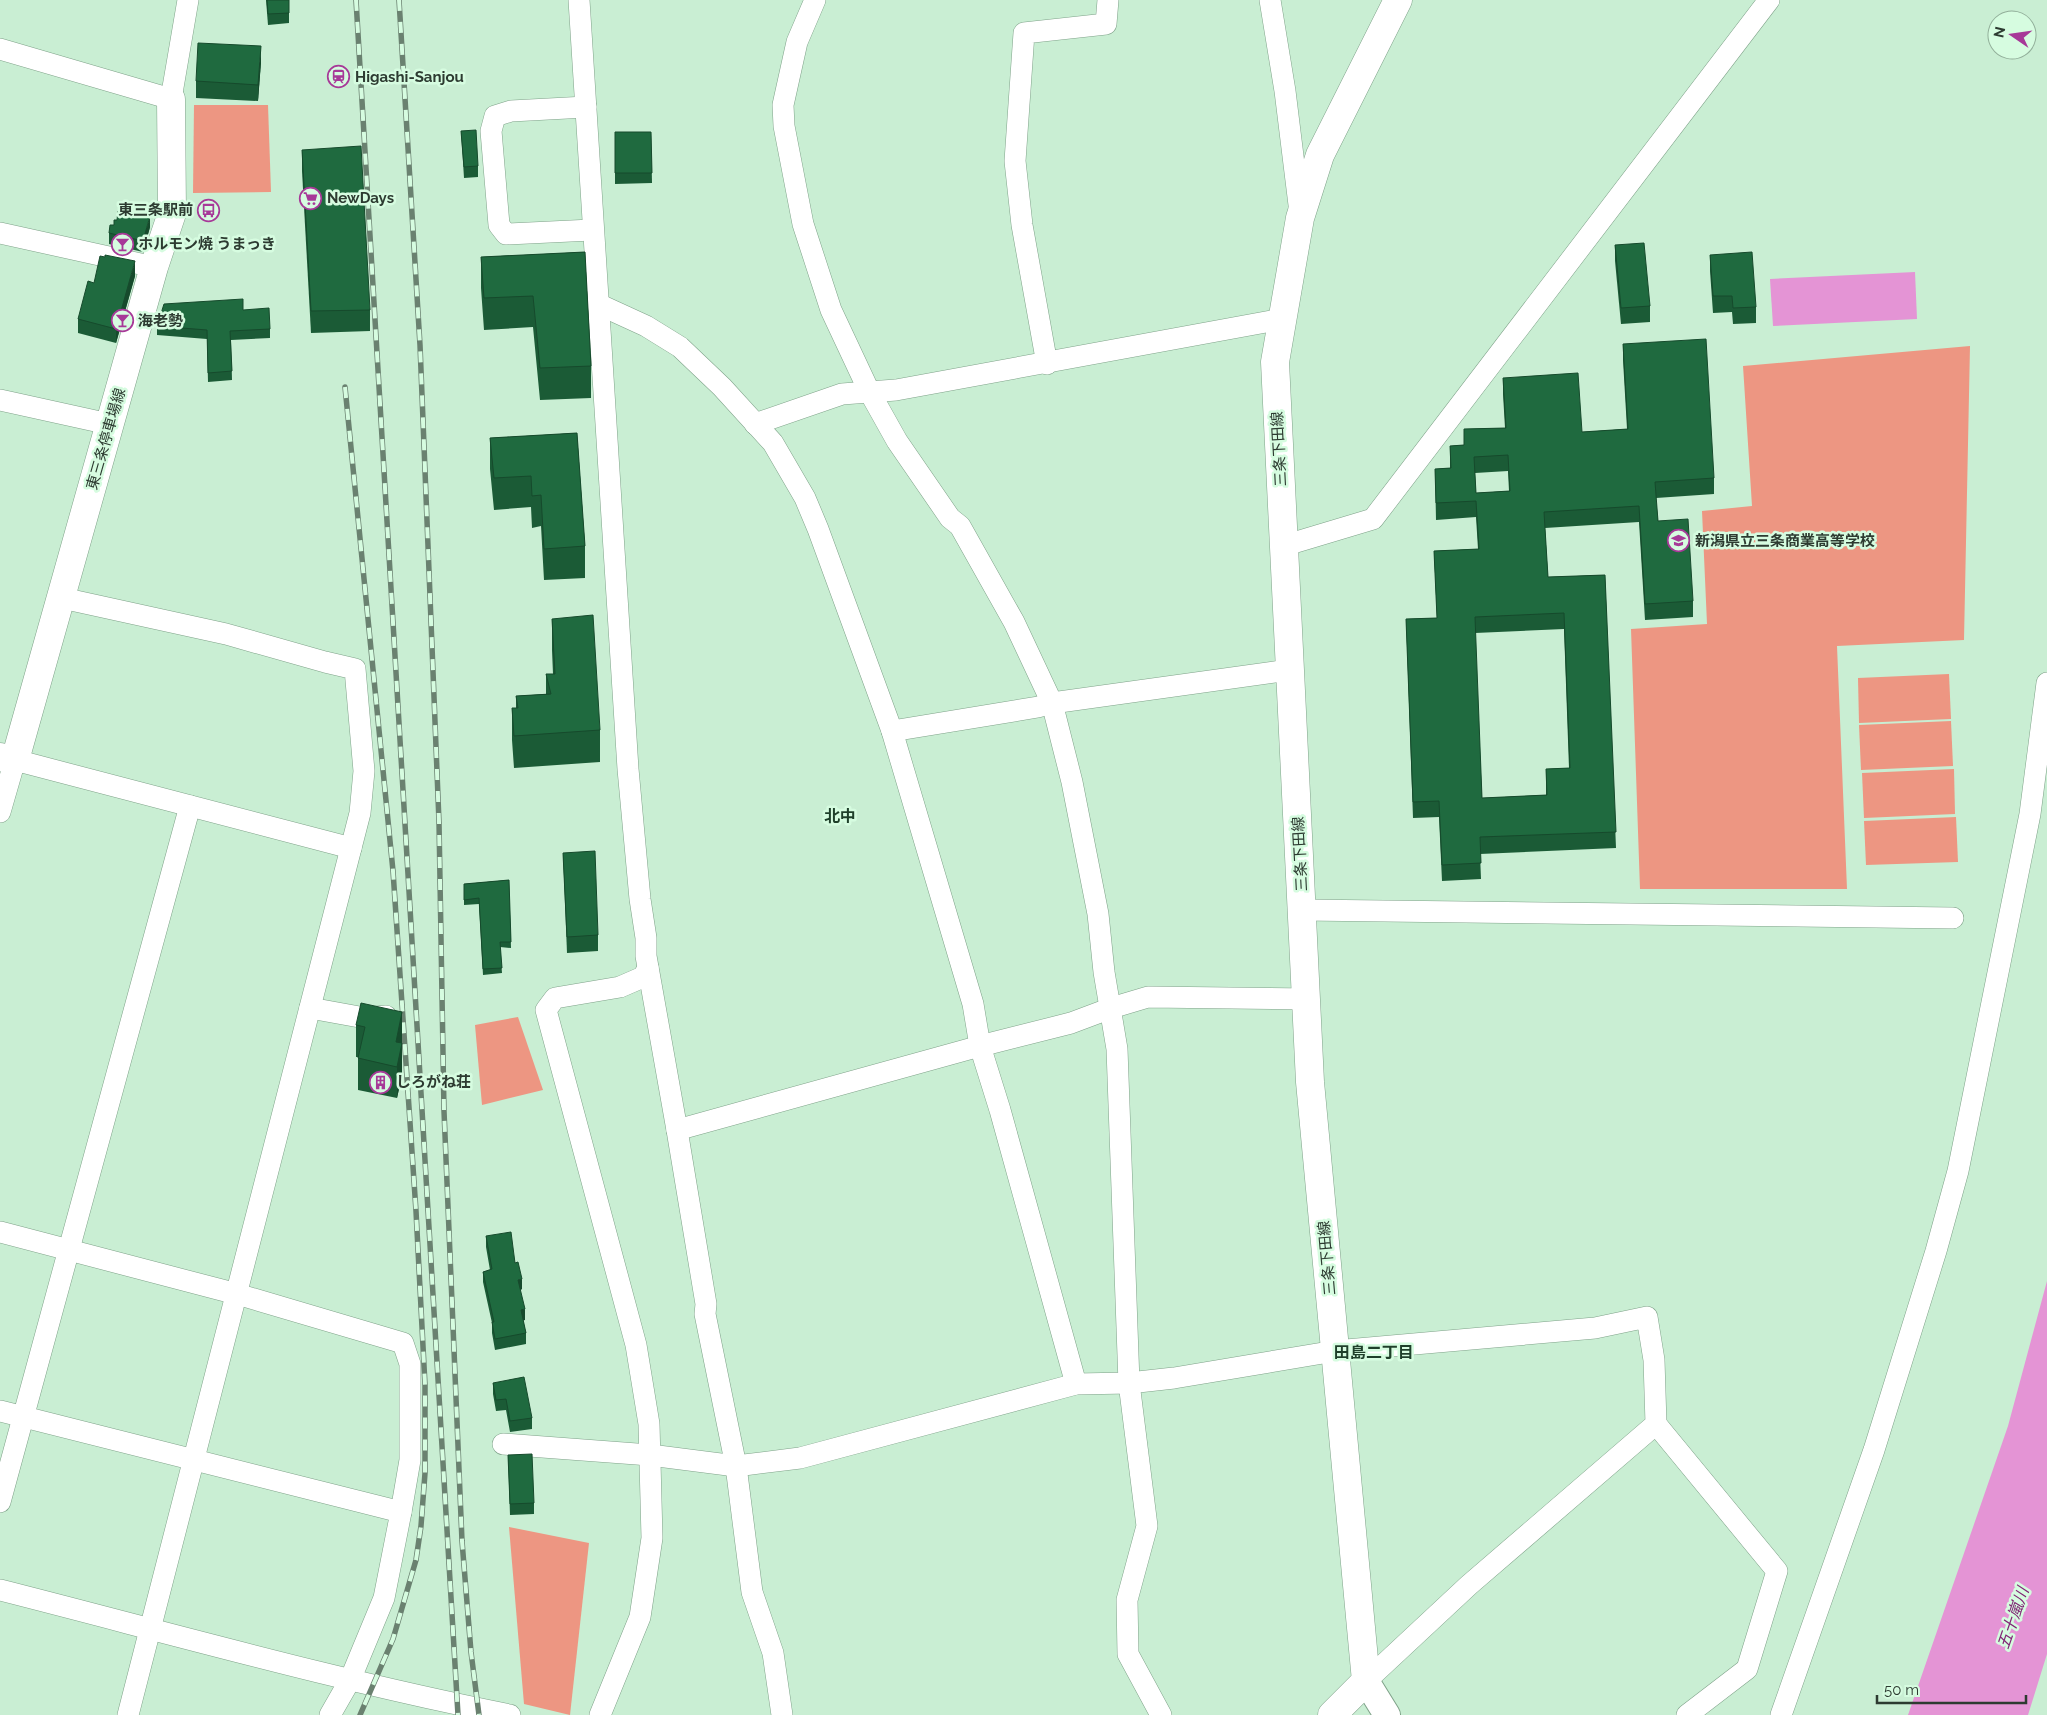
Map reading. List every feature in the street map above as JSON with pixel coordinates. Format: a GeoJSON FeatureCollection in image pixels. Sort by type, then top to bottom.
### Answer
{"type":"FeatureCollection","features":[{"type":"Feature","properties":{"kind":"main road","name":"三条下田線"},"geometry":{"type":"LineString","coordinates":[[1366,1681],[1310,1082],[1308,999],[1289,670],[1275,362],[1300,218],[1320,155],[1398,0]]}},
{"type":"Feature","properties":{"kind":"main road","name":"東三条停車場線"},"geometry":{"type":"LineString","coordinates":[[7,758],[62,598],[109,424],[154,267],[172,213],[171,99]]}},
{"type":"Feature","properties":{"kind":"main road"},"geometry":{"type":"LineString","coordinates":[[1332,1715],[1366,1681]]}},
{"type":"Feature","properties":{"kind":"street"},"geometry":{"type":"LineString","coordinates":[[0,49],[171,99],[188,0]]}},
{"type":"Feature","properties":{"kind":"street"},"geometry":{"type":"LineString","coordinates":[[579,0],[592,230],[628,769],[648,968],[678,1130],[706,1304],[705,1314],[736,1466],[752,1592],[773,1653],[782,1715]]}},
{"type":"Feature","properties":{"kind":"street"},"geometry":{"type":"LineString","coordinates":[[815,0],[797,42],[783,105],[784,126],[803,224],[825,293],[869,391],[897,441],[950,518],[960,526],[1014,622],[1052,703],[1072,782],[1098,914],[1104,972],[1117,1049],[1129,1383],[1147,1526],[1126,1600],[1128,1654],[1161,1715]]}},
{"type":"Feature","properties":{"kind":"street"},"geometry":{"type":"LineString","coordinates":[[1047,364],[1022,225],[1016,161],[1024,33],[1106,24],[1108,0]]}},
{"type":"Feature","properties":{"kind":"street"},"geometry":{"type":"LineString","coordinates":[[1270,0],[1300,218]]}},
{"type":"Feature","properties":{"kind":"street"},"geometry":{"type":"LineString","coordinates":[[1283,546],[1373,519],[1769,0]]}},
{"type":"Feature","properties":{"kind":"street"},"geometry":{"type":"LineString","coordinates":[[586,107],[511,111],[495,116],[491,131],[499,225],[506,234],[592,230]]}},
{"type":"Feature","properties":{"kind":"street"},"geometry":{"type":"LineString","coordinates":[[0,233],[154,267]]}},
{"type":"Feature","properties":{"kind":"street"},"geometry":{"type":"LineString","coordinates":[[598,304],[646,326],[680,347],[722,387],[773,443],[808,506],[892,731],[973,1004],[980,1046],[1000,1110],[1076,1384]]}},
{"type":"Feature","properties":{"kind":"street"},"geometry":{"type":"LineString","coordinates":[[755,424],[842,394],[896,390],[1047,364],[1282,319]]}},
{"type":"Feature","properties":{"kind":"street"},"geometry":{"type":"LineString","coordinates":[[0,400],[109,424]]}},
{"type":"Feature","properties":{"kind":"street"},"geometry":{"type":"LineString","coordinates":[[62,598],[226,634],[355,669],[364,771],[360,813],[128,1715]]}},
{"type":"Feature","properties":{"kind":"street"},"geometry":{"type":"LineString","coordinates":[[892,731],[1038,708],[1052,703],[1289,670]]}},
{"type":"Feature","properties":{"kind":"street"},"geometry":{"type":"LineString","coordinates":[[1781,1715],[1874,1450],[1936,1252],[1958,1171],[2030,814],[2047,683]]}},
{"type":"Feature","properties":{"kind":"street"},"geometry":{"type":"LineString","coordinates":[[0,812],[7,758],[351,848]]}},
{"type":"Feature","properties":{"kind":"street"},"geometry":{"type":"LineString","coordinates":[[0,1502],[190,806]]}},
{"type":"Feature","properties":{"kind":"street"},"geometry":{"type":"LineString","coordinates":[[1303,910],[1953,918]]}},
{"type":"Feature","properties":{"kind":"street"},"geometry":{"type":"LineString","coordinates":[[600,1715],[640,1617],[652,1538],[649,1424],[636,1345],[546,1010],[555,998],[620,987],[643,977],[648,968]]}},
{"type":"Feature","properties":{"kind":"street"},"geometry":{"type":"LineString","coordinates":[[678,1130],[980,1046],[1071,1023],[1148,997],[1308,999]]}},
{"type":"Feature","properties":{"kind":"street"},"geometry":{"type":"LineString","coordinates":[[310,1008],[366,1018],[399,1014]]}},
{"type":"Feature","properties":{"kind":"street"},"geometry":{"type":"LineString","coordinates":[[0,1232],[236,1294],[403,1344],[410,1364],[410,1460],[401,1512],[384,1598],[350,1680],[330,1715]]}},
{"type":"Feature","properties":{"kind":"street"},"geometry":{"type":"LineString","coordinates":[[503,1444],[650,1455],[736,1466],[800,1458],[1076,1384],[1129,1383],[1174,1378],[1335,1351],[1595,1328],[1647,1317],[1654,1360],[1656,1424],[1777,1571],[1747,1669],[1687,1715]]}},
{"type":"Feature","properties":{"kind":"street"},"geometry":{"type":"LineString","coordinates":[[0,1411],[401,1512]]}},
{"type":"Feature","properties":{"kind":"street"},"geometry":{"type":"LineString","coordinates":[[1387,1715],[1366,1681],[1469,1585],[1656,1424]]}},
{"type":"Feature","properties":{"kind":"street"},"geometry":{"type":"LineString","coordinates":[[0,1590],[350,1680],[420,1706],[510,1715]]}},
{"type":"Feature","properties":{"kind":"shaded area"},"geometry":{"type":"Polygon","coordinates":[[[194,105],[268,105],[271,192],[193,193],[194,105]]]}},
{"type":"Feature","properties":{"kind":"shaded area"},"geometry":{"type":"Polygon","coordinates":[[[1970,346],[1964,640],[1837,646],[1847,889],[1640,889],[1631,629],[1707,624],[1702,511],[1752,506],[1743,366],[1970,346]]]}},
{"type":"Feature","properties":{"kind":"shaded area"},"geometry":{"type":"Polygon","coordinates":[[[1949,674],[1951,719],[1859,723],[1858,678],[1949,674]]]}},
{"type":"Feature","properties":{"kind":"shaded area"},"geometry":{"type":"Polygon","coordinates":[[[1951,721],[1953,766],[1861,770],[1859,725],[1951,721]]]}},
{"type":"Feature","properties":{"kind":"shaded area"},"geometry":{"type":"Polygon","coordinates":[[[1954,769],[1955,814],[1864,818],[1862,773],[1954,769]]]}},
{"type":"Feature","properties":{"kind":"shaded area"},"geometry":{"type":"Polygon","coordinates":[[[1956,817],[1958,862],[1866,865],[1864,821],[1956,817]]]}},
{"type":"Feature","properties":{"kind":"shaded area"},"geometry":{"type":"Polygon","coordinates":[[[518,1017],[543,1090],[482,1105],[475,1025],[518,1017]]]}},
{"type":"Feature","properties":{"kind":"shaded area"},"geometry":{"type":"Polygon","coordinates":[[[509,1527],[589,1543],[570,1715],[524,1704],[509,1527]]]}},
{"type":"Feature","properties":{"kind":"water"},"geometry":{"type":"Polygon","coordinates":[[[1915,272],[1917,319],[1773,326],[1770,279],[1915,272]]]}},
{"type":"Feature","properties":{"kind":"water","name":"五十嵐川"},"geometry":{"type":"Polygon","coordinates":[[[2047,1281],[2047,1654],[2028,1715],[1908,1715],[2008,1426],[2047,1281]]]}},
{"type":"Feature","properties":{"kind":"building"},"geometry":{"type":"Polygon","coordinates":[[[267,0],[289,0],[289,13],[268,14],[267,0]]]}},
{"type":"Feature","properties":{"kind":"building"},"geometry":{"type":"Polygon","coordinates":[[[198,43],[261,46],[258,85],[196,81],[198,43]]]}},
{"type":"Feature","properties":{"kind":"building"},"geometry":{"type":"Polygon","coordinates":[[[476,130],[478,166],[464,167],[461,131],[476,130]]]}},
{"type":"Feature","properties":{"kind":"building"},"geometry":{"type":"Polygon","coordinates":[[[615,132],[651,132],[652,173],[615,173],[615,132]]]}},
{"type":"Feature","properties":{"kind":"building"},"geometry":{"type":"Polygon","coordinates":[[[361,146],[370,310],[311,311],[302,150],[361,146]]]}},
{"type":"Feature","properties":{"kind":"building"},"geometry":{"type":"Polygon","coordinates":[[[118,211],[150,216],[143,241],[109,233],[110,225],[114,225],[114,220],[117,220],[118,211]]]}},
{"type":"Feature","properties":{"kind":"building"},"geometry":{"type":"Polygon","coordinates":[[[1644,243],[1650,306],[1621,308],[1615,245],[1644,243]]]}},
{"type":"Feature","properties":{"kind":"building"},"geometry":{"type":"Polygon","coordinates":[[[585,252],[591,366],[540,368],[533,296],[484,298],[481,257],[585,252]]]}},
{"type":"Feature","properties":{"kind":"building"},"geometry":{"type":"Polygon","coordinates":[[[1752,252],[1756,307],[1733,308],[1732,296],[1713,296],[1710,255],[1752,252]]]}},
{"type":"Feature","properties":{"kind":"building"},"geometry":{"type":"Polygon","coordinates":[[[105,255],[135,261],[116,329],[78,319],[88,281],[94,283],[100,256],[105,257],[105,255]]]}},
{"type":"Feature","properties":{"kind":"building"},"geometry":{"type":"Polygon","coordinates":[[[243,299],[243,310],[269,308],[270,329],[230,331],[232,371],[208,373],[207,330],[157,326],[164,304],[243,299]]]}},
{"type":"Feature","properties":{"kind":"building"},"geometry":{"type":"Polygon","coordinates":[[[1706,339],[1714,478],[1655,482],[1658,521],[1688,519],[1693,601],[1645,604],[1639,506],[1544,512],[1548,577],[1605,575],[1616,832],[1480,837],[1481,863],[1442,865],[1439,801],[1413,802],[1406,619],[1437,618],[1434,551],[1479,549],[1476,501],[1436,503],[1435,469],[1451,468],[1450,446],[1464,445],[1464,429],[1506,428],[1503,378],[1578,373],[1582,432],[1628,429],[1623,344],[1706,339]],[[1508,455],[1474,457],[1476,493],[1510,491],[1508,455]],[[1564,613],[1475,617],[1482,798],[1547,795],[1546,769],[1570,768],[1564,613]]]}},
{"type":"Feature","properties":{"kind":"building"},"geometry":{"type":"Polygon","coordinates":[[[577,433],[585,546],[544,549],[541,495],[532,496],[531,476],[494,478],[490,438],[577,433]]]}},
{"type":"Feature","properties":{"kind":"building"},"geometry":{"type":"Polygon","coordinates":[[[593,615],[600,730],[514,736],[512,708],[518,708],[516,696],[551,694],[546,674],[555,674],[552,619],[593,615]]]}},
{"type":"Feature","properties":{"kind":"building"},"geometry":{"type":"Polygon","coordinates":[[[595,851],[598,935],[567,937],[563,853],[595,851]]]}},
{"type":"Feature","properties":{"kind":"building"},"geometry":{"type":"Polygon","coordinates":[[[509,880],[511,942],[500,942],[502,968],[483,969],[479,898],[464,900],[464,884],[509,880]]]}},
{"type":"Feature","properties":{"kind":"building"},"geometry":{"type":"Polygon","coordinates":[[[361,1003],[402,1012],[396,1042],[402,1043],[397,1067],[358,1058],[365,1027],[356,1025],[361,1003]]]}},
{"type":"Feature","properties":{"kind":"building"},"geometry":{"type":"Polygon","coordinates":[[[511,1232],[515,1263],[518,1262],[522,1279],[518,1280],[525,1309],[521,1310],[526,1333],[495,1339],[492,1322],[494,1322],[483,1272],[492,1269],[486,1236],[511,1232]]]}},
{"type":"Feature","properties":{"kind":"building"},"geometry":{"type":"Polygon","coordinates":[[[524,1377],[532,1418],[510,1421],[506,1399],[496,1400],[493,1383],[524,1377]]]}},
{"type":"Feature","properties":{"kind":"building"},"geometry":{"type":"Polygon","coordinates":[[[532,1454],[534,1503],[510,1504],[508,1455],[532,1454]]]}},
{"type":"Feature","properties":{"kind":"railway"},"geometry":{"type":"LineString","coordinates":[[356,0],[458,1715]]}},
{"type":"Feature","properties":{"kind":"railway"},"geometry":{"type":"LineString","coordinates":[[399,0],[420,345],[439,822],[444,1111],[462,1541],[471,1652],[479,1715]]}},
{"type":"Feature","properties":{"kind":"railway"},"geometry":{"type":"LineString","coordinates":[[345,387],[393,871],[416,1211],[425,1385],[425,1473],[416,1560],[393,1639],[360,1715]]}},
{"type":"Feature","properties":{"kind":"place","name":"Higashi-Sanjou"},"geometry":{"type":"Point","coordinates":[339,77]}},
{"type":"Feature","properties":{"kind":"place","name":"NewDays"},"geometry":{"type":"Point","coordinates":[311,198]}},
{"type":"Feature","properties":{"kind":"place","name":"東三条駅前"},"geometry":{"type":"Point","coordinates":[209,210]}},
{"type":"Feature","properties":{"kind":"place","name":"ホルモン焼 うまっき"},"geometry":{"type":"Point","coordinates":[122,244]}},
{"type":"Feature","properties":{"kind":"place","name":"海老勢"},"geometry":{"type":"Point","coordinates":[122,321]}},
{"type":"Feature","properties":{"kind":"place","name":"新潟県立三条商業高等学校"},"geometry":{"type":"Point","coordinates":[1679,541]}},
{"type":"Feature","properties":{"kind":"place","name":"しろがね荘"},"geometry":{"type":"Point","coordinates":[380,1082]}},
{"type":"Feature","properties":{"kind":"district","name":"北中"},"geometry":{"type":"Point","coordinates":[840,816]}},
{"type":"Feature","properties":{"kind":"district","name":"田島二丁目"},"geometry":{"type":"Point","coordinates":[1374,1352]}}]}
